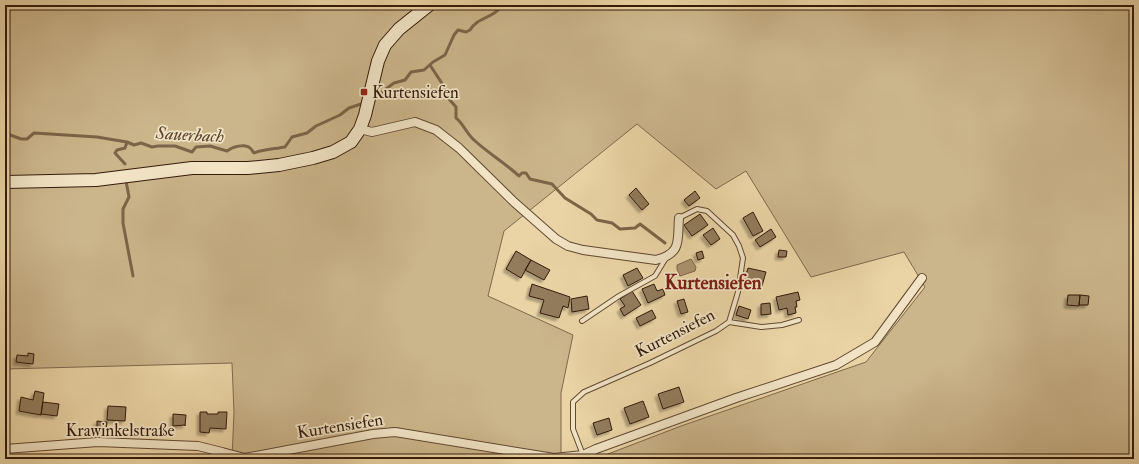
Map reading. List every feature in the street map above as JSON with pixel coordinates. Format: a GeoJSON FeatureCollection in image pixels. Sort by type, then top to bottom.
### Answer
{"type":"FeatureCollection","features":[{"type":"Feature","properties":{"kind":"street"},"geometry":{"type":"LineString","coordinates":[[5,182],[96,180],[192,168],[248,168],[279,165],[333,152],[351,142],[360,129],[365,115],[378,61],[385,45],[399,29],[430,5]]}},
{"type":"Feature","properties":{"kind":"street"},"geometry":{"type":"LineString","coordinates":[[360,129],[372,132],[415,122],[436,130],[459,148],[514,202],[556,239],[568,246],[583,250],[656,260],[667,257]]}},
{"type":"Feature","properties":{"kind":"street","name":"Kurtensiefen"},"geometry":{"type":"LineString","coordinates":[[667,257],[676,247],[679,236],[679,218]]}},
{"type":"Feature","properties":{"kind":"street","name":"Kurtensiefen"},"geometry":{"type":"LineString","coordinates":[[222,452],[246,458],[373,434],[394,432],[554,458],[583,455],[728,401],[836,365],[875,342],[922,278]]}},
{"type":"Feature","properties":{"kind":"street","name":"Krawinkelstraße"},"geometry":{"type":"LineString","coordinates":[[5,449],[98,442],[198,446],[222,452]]}},
{"type":"Feature","properties":{"kind":"street"},"geometry":{"type":"LineString","coordinates":[[212,459],[222,452]]}},
{"type":"Feature","properties":{"kind":"lane","name":"Kurtensiefen"},"geometry":{"type":"LineString","coordinates":[[583,455],[574,429],[573,402],[584,392],[650,363],[716,331],[729,322],[739,285],[742,258],[739,246],[733,234],[707,211],[697,209],[679,218]]}},
{"type":"Feature","properties":{"kind":"lane"},"geometry":{"type":"LineString","coordinates":[[582,321],[620,296],[655,276],[667,257]]}},
{"type":"Feature","properties":{"kind":"lane"},"geometry":{"type":"LineString","coordinates":[[729,322],[761,327],[782,325],[799,320]]}},
{"type":"Feature","properties":{"kind":"shaded area"},"geometry":{"type":"Polygon","coordinates":[[[5,5],[1134,5],[1134,459],[595,459],[681,426],[866,362],[925,287],[904,252],[811,277],[746,171],[716,189],[637,124],[504,231],[488,296],[573,335],[561,393],[561,459],[232,459],[234,412],[232,363],[5,369],[5,5]]]}},
{"type":"Feature","properties":{"kind":"shaded area"},"geometry":{"type":"Polygon","coordinates":[[[691,259],[696,267],[695,271],[680,276],[677,265],[691,259]]]}},
{"type":"Feature","properties":{"kind":"building"},"geometry":{"type":"Polygon","coordinates":[[[636,188],[649,204],[642,210],[629,195],[636,188]]]}},
{"type":"Feature","properties":{"kind":"building"},"geometry":{"type":"Polygon","coordinates":[[[695,191],[700,198],[689,206],[684,200],[695,191]]]}},
{"type":"Feature","properties":{"kind":"building"},"geometry":{"type":"Polygon","coordinates":[[[753,212],[763,231],[753,236],[743,218],[753,212]]]}},
{"type":"Feature","properties":{"kind":"building"},"geometry":{"type":"Polygon","coordinates":[[[700,214],[708,225],[692,236],[684,225],[700,214]]]}},
{"type":"Feature","properties":{"kind":"building"},"geometry":{"type":"Polygon","coordinates":[[[713,228],[720,239],[711,245],[703,235],[713,228]]]}},
{"type":"Feature","properties":{"kind":"building"},"geometry":{"type":"Polygon","coordinates":[[[771,229],[776,237],[760,247],[755,240],[771,229]]]}},
{"type":"Feature","properties":{"kind":"building"},"geometry":{"type":"Polygon","coordinates":[[[779,250],[787,251],[786,257],[778,257],[779,250]]]}},
{"type":"Feature","properties":{"kind":"building"},"geometry":{"type":"Polygon","coordinates":[[[516,251],[531,260],[521,278],[506,269],[516,251]]]}},
{"type":"Feature","properties":{"kind":"building"},"geometry":{"type":"Polygon","coordinates":[[[702,251],[704,258],[698,260],[696,253],[702,251]]]}},
{"type":"Feature","properties":{"kind":"building"},"geometry":{"type":"Polygon","coordinates":[[[531,260],[550,270],[544,280],[525,270],[531,260]]]}},
{"type":"Feature","properties":{"kind":"building"},"geometry":{"type":"Polygon","coordinates":[[[637,268],[643,278],[628,286],[623,275],[637,268]]]}},
{"type":"Feature","properties":{"kind":"building"},"geometry":{"type":"Polygon","coordinates":[[[748,268],[766,272],[762,286],[744,282],[748,268]]]}},
{"type":"Feature","properties":{"kind":"building"},"geometry":{"type":"Polygon","coordinates":[[[532,284],[570,297],[568,308],[563,306],[559,318],[540,313],[544,300],[529,296],[532,284]]]}},
{"type":"Feature","properties":{"kind":"building"},"geometry":{"type":"Polygon","coordinates":[[[654,284],[657,291],[663,289],[665,295],[648,303],[642,289],[654,284]]]}},
{"type":"Feature","properties":{"kind":"building"},"geometry":{"type":"Polygon","coordinates":[[[632,291],[641,305],[624,316],[620,309],[625,306],[620,299],[632,291]]]}},
{"type":"Feature","properties":{"kind":"building"},"geometry":{"type":"Polygon","coordinates":[[[798,292],[800,300],[796,301],[796,313],[788,315],[787,308],[779,310],[776,297],[798,292]]]}},
{"type":"Feature","properties":{"kind":"building"},"geometry":{"type":"Polygon","coordinates":[[[1068,295],[1080,295],[1079,306],[1067,305],[1068,295]]]}},
{"type":"Feature","properties":{"kind":"building"},"geometry":{"type":"Polygon","coordinates":[[[1080,295],[1089,296],[1088,305],[1079,305],[1080,295]]]}},
{"type":"Feature","properties":{"kind":"building"},"geometry":{"type":"Polygon","coordinates":[[[587,296],[589,309],[572,312],[571,299],[587,296]]]}},
{"type":"Feature","properties":{"kind":"building"},"geometry":{"type":"Polygon","coordinates":[[[684,299],[688,312],[681,314],[677,301],[684,299]]]}},
{"type":"Feature","properties":{"kind":"building"},"geometry":{"type":"Polygon","coordinates":[[[770,303],[771,314],[761,315],[761,304],[770,303]]]}},
{"type":"Feature","properties":{"kind":"building"},"geometry":{"type":"Polygon","coordinates":[[[739,306],[751,310],[748,319],[736,315],[739,306]]]}},
{"type":"Feature","properties":{"kind":"building"},"geometry":{"type":"Polygon","coordinates":[[[652,310],[656,318],[640,326],[636,318],[652,310]]]}},
{"type":"Feature","properties":{"kind":"building"},"geometry":{"type":"Polygon","coordinates":[[[28,353],[34,354],[33,364],[16,362],[17,355],[28,356],[28,353]]]}},
{"type":"Feature","properties":{"kind":"building"},"geometry":{"type":"Polygon","coordinates":[[[679,387],[684,402],[663,409],[658,394],[679,387]]]}},
{"type":"Feature","properties":{"kind":"building"},"geometry":{"type":"Polygon","coordinates":[[[35,391],[44,393],[41,415],[19,411],[21,397],[33,400],[35,391]]]}},
{"type":"Feature","properties":{"kind":"building"},"geometry":{"type":"Polygon","coordinates":[[[643,401],[649,417],[630,424],[624,408],[643,401]]]}},
{"type":"Feature","properties":{"kind":"building"},"geometry":{"type":"Polygon","coordinates":[[[43,402],[59,404],[57,416],[41,414],[43,402]]]}},
{"type":"Feature","properties":{"kind":"building"},"geometry":{"type":"Polygon","coordinates":[[[108,406],[126,407],[125,421],[107,420],[108,406]]]}},
{"type":"Feature","properties":{"kind":"building"},"geometry":{"type":"Polygon","coordinates":[[[200,412],[207,412],[207,414],[218,414],[218,412],[227,412],[226,429],[210,428],[209,433],[200,432],[200,412]]]}},
{"type":"Feature","properties":{"kind":"building"},"geometry":{"type":"Polygon","coordinates":[[[173,414],[186,415],[185,426],[173,426],[173,414]]]}},
{"type":"Feature","properties":{"kind":"building"},"geometry":{"type":"Polygon","coordinates":[[[609,418],[612,430],[597,435],[593,423],[609,418]]]}},
{"type":"Feature","properties":{"kind":"building"},"geometry":{"type":"Polygon","coordinates":[[[97,421],[107,422],[106,431],[97,431],[97,421]]]}},
{"type":"Feature","properties":{"kind":"waterway","name":"Sauerbach"},"geometry":{"type":"LineString","coordinates":[[378,95],[394,83],[405,80],[411,72],[424,70],[433,62],[445,55],[454,35],[458,30],[466,32],[470,30],[477,22],[495,13],[502,5]]}},
{"type":"Feature","properties":{"kind":"waterway"},"geometry":{"type":"LineString","coordinates":[[430,65],[443,85],[448,98],[456,107],[456,118],[479,145],[519,176],[522,173],[526,173],[530,179],[552,184],[565,198],[591,214],[597,220],[612,223],[620,229],[635,228],[640,224],[665,243]]}},
{"type":"Feature","properties":{"kind":"waterway","name":"Sauerbach"},"geometry":{"type":"LineString","coordinates":[[5,133],[21,139],[27,139],[34,133],[97,137],[127,142],[134,145],[141,143],[152,147],[175,146],[192,152],[196,147],[210,146],[227,151],[235,147],[245,146],[251,148],[254,153],[285,147],[292,137],[307,133],[316,126],[340,115],[349,108],[361,104]]}},
{"type":"Feature","properties":{"kind":"waterway"},"geometry":{"type":"LineString","coordinates":[[125,164],[115,153],[117,150],[125,148],[127,142]]}},
{"type":"Feature","properties":{"kind":"waterway"},"geometry":{"type":"LineString","coordinates":[[126,181],[129,197],[123,209],[123,223],[133,276]]}},
{"type":"Feature","properties":{"kind":"place","name":"Kurtensiefen"},"geometry":{"type":"Point","coordinates":[364,92]}},
{"type":"Feature","properties":{"kind":"district","name":"Kurtensiefen"},"geometry":{"type":"Point","coordinates":[713,283]}}]}
